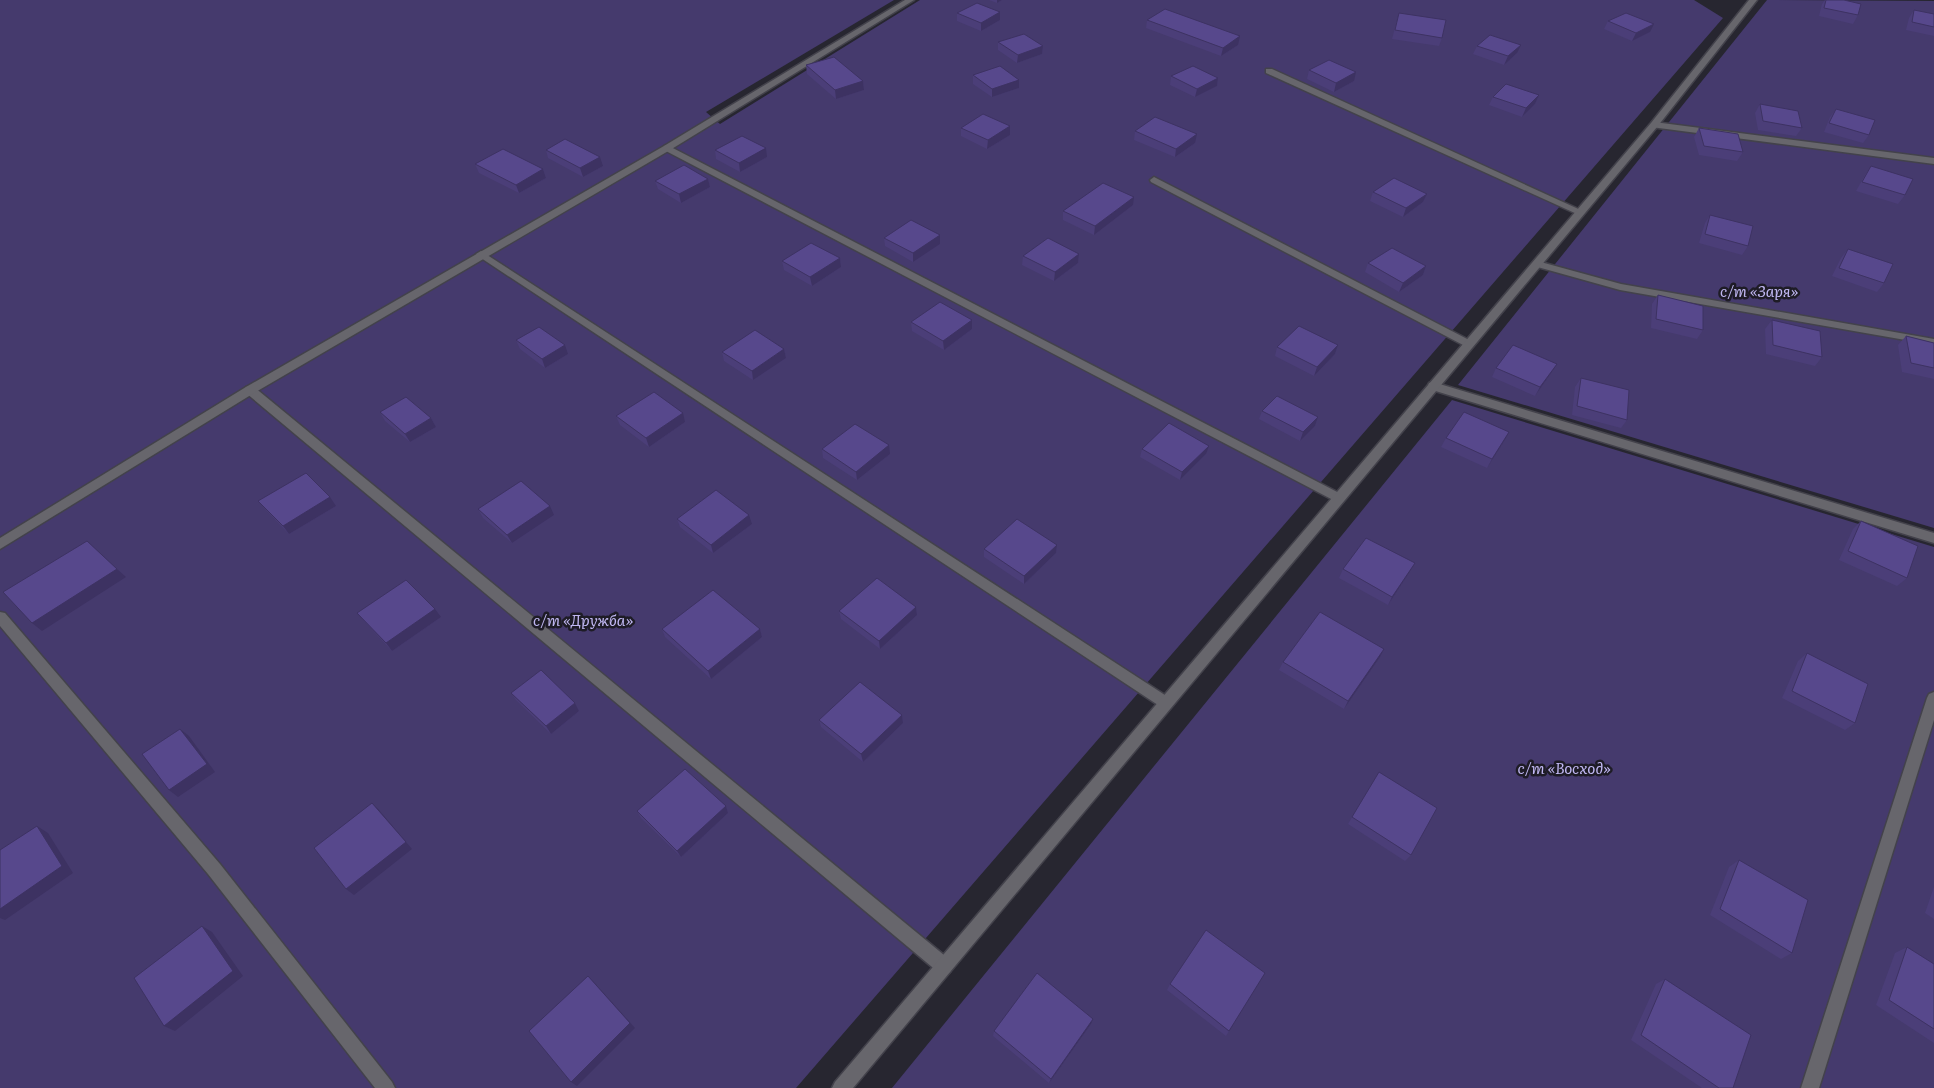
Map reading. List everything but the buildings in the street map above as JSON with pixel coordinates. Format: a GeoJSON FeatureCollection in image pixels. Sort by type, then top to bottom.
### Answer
{"type":"FeatureCollection","features":[{"type":"Feature","properties":{"kind":"street"},"geometry":{"type":"LineString","coordinates":[[0,544],[250,390],[481,254],[667,148],[910,0]]}},
{"type":"Feature","properties":{"kind":"street"},"geometry":{"type":"LineString","coordinates":[[841,1088],[1654,125],[1753,0]]}},
{"type":"Feature","properties":{"kind":"street"},"geometry":{"type":"LineString","coordinates":[[1269,71],[1580,212]]}},
{"type":"Feature","properties":{"kind":"street"},"geometry":{"type":"LineString","coordinates":[[1654,125],[1934,161]]}},
{"type":"Feature","properties":{"kind":"street"},"geometry":{"type":"LineString","coordinates":[[667,148],[1339,498]]}},
{"type":"Feature","properties":{"kind":"street"},"geometry":{"type":"LineString","coordinates":[[1154,180],[1469,344]]}},
{"type":"Feature","properties":{"kind":"street"},"geometry":{"type":"LineString","coordinates":[[481,254],[1166,703]]}},
{"type":"Feature","properties":{"kind":"street"},"geometry":{"type":"LineString","coordinates":[[1537,264],[1620,287],[1934,342]]}},
{"type":"Feature","properties":{"kind":"street"},"geometry":{"type":"LineString","coordinates":[[1434,386],[1934,538]]}},
{"type":"Feature","properties":{"kind":"street"},"geometry":{"type":"LineString","coordinates":[[250,390],[545,637],[944,966]]}},
{"type":"Feature","properties":{"kind":"street"},"geometry":{"type":"LineString","coordinates":[[0,618],[214,869],[386,1088]]}},
{"type":"Feature","properties":{"kind":"street"},"geometry":{"type":"LineString","coordinates":[[1810,1088],[1934,698]]}},
{"type":"Feature","properties":{"kind":"green space","name":"с/т «Дружба»"},"geometry":{"type":"Polygon","coordinates":[[[0,0],[894,0],[706,112],[720,124],[920,0],[1694,0],[1723,18],[796,1088],[0,1088],[0,0]]]}},
{"type":"Feature","properties":{"kind":"green space","name":"с/т «Заря»"},"geometry":{"type":"Polygon","coordinates":[[[1767,0],[1934,1],[1934,528],[1458,385],[1767,0]]]}},
{"type":"Feature","properties":{"kind":"green space","name":"с/т «Восход»"},"geometry":{"type":"Polygon","coordinates":[[[1452,400],[1934,547],[1934,1088],[892,1088],[1452,400]]]}}]}
